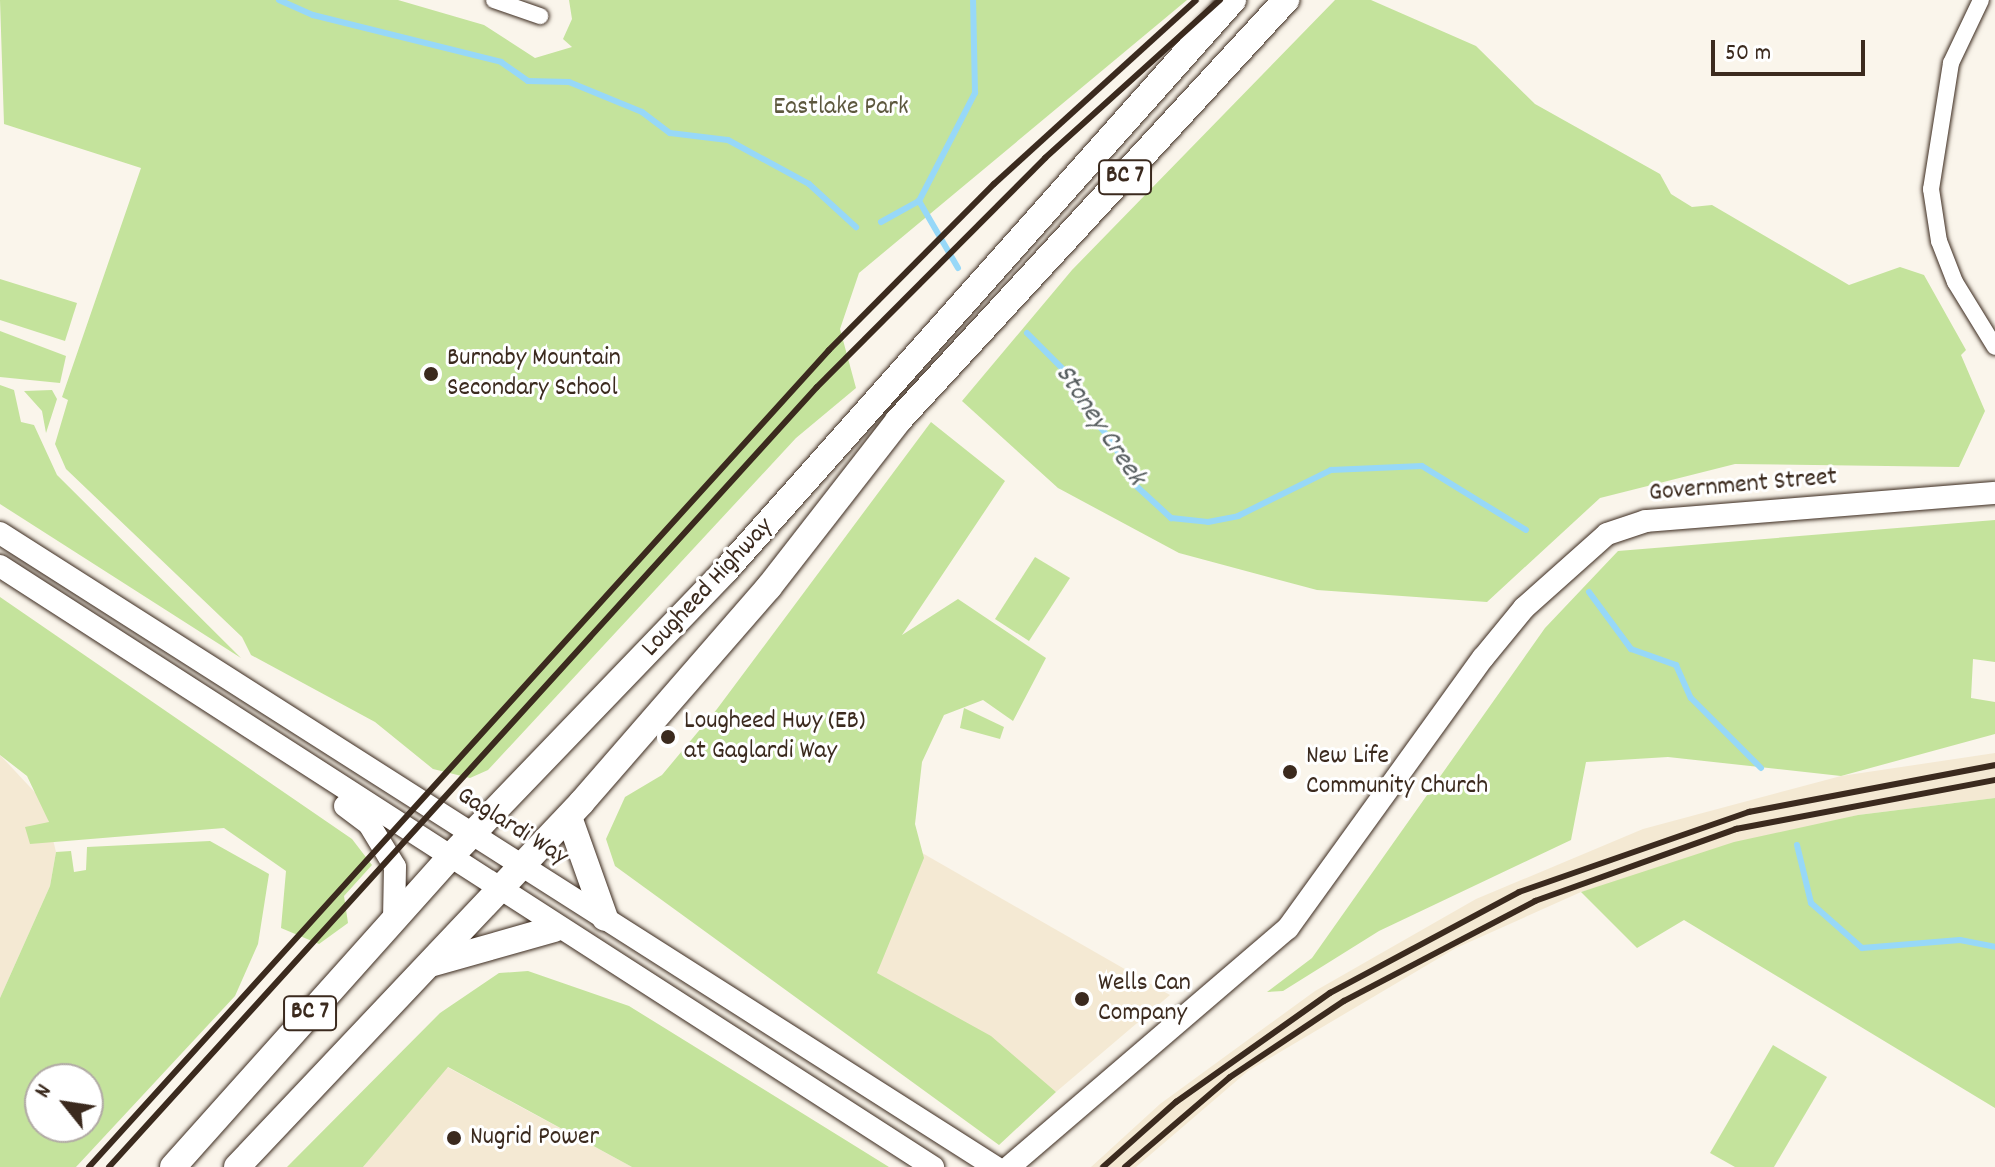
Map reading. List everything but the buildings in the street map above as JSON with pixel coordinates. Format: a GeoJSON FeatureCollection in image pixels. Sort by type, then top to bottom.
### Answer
{"type":"FeatureCollection","features":[{"type":"Feature","properties":{"kind":"main road","name":"Lougheed Highway"},"geometry":{"type":"LineString","coordinates":[[173,1167],[448,859],[878,402],[1233,0]]}},
{"type":"Feature","properties":{"kind":"main road","name":"Lougheed Highway"},"geometry":{"type":"LineString","coordinates":[[237,1167],[569,817],[769,587],[898,421],[1286,0]]}},
{"type":"Feature","properties":{"kind":"main road","name":"Government Street"},"geometry":{"type":"LineString","coordinates":[[1009,1167],[1288,928],[1483,658],[1524,608],[1607,534],[1646,521],[1995,493]]}},
{"type":"Feature","properties":{"kind":"main road","name":"Gaglardi Way"},"geometry":{"type":"LineString","coordinates":[[0,533],[521,868],[605,918],[995,1167]]}},
{"type":"Feature","properties":{"kind":"main road"},"geometry":{"type":"LineString","coordinates":[[0,566],[554,929],[933,1167]]}},
{"type":"Feature","properties":{"kind":"main road"},"geometry":{"type":"LineString","coordinates":[[275,744],[369,824],[395,867],[394,919]]}},
{"type":"Feature","properties":{"kind":"main road"},"geometry":{"type":"LineString","coordinates":[[569,817],[605,918]]}},
{"type":"Feature","properties":{"kind":"main road"},"geometry":{"type":"LineString","coordinates":[[430,964],[554,929]]}},
{"type":"Feature","properties":{"kind":"street"},"geometry":{"type":"LineString","coordinates":[[494,0],[540,16]]}},
{"type":"Feature","properties":{"kind":"street"},"geometry":{"type":"LineString","coordinates":[[1981,0],[1951,63],[1931,189],[1939,241],[1955,282],[1995,347]]}},
{"type":"Feature","properties":{"kind":"shaded area"},"geometry":{"type":"Polygon","coordinates":[[[1995,753],[1995,798],[1858,815],[1581,892],[1456,948],[1248,1071],[1136,1167],[1091,1167],[1160,1104],[1315,991],[1476,899],[1643,829],[1841,776],[1995,753]]]}},
{"type":"Feature","properties":{"kind":"shaded area"},"geometry":{"type":"Polygon","coordinates":[[[0,755],[44,802],[56,852],[50,886],[0,998],[0,755]]]}},
{"type":"Feature","properties":{"kind":"shaded area"},"geometry":{"type":"Polygon","coordinates":[[[917,850],[1170,995],[1056,1092],[877,973],[917,850]]]}},
{"type":"Feature","properties":{"kind":"shaded area"},"geometry":{"type":"Polygon","coordinates":[[[447,1067],[632,1167],[363,1167],[447,1067]]]}},
{"type":"Feature","properties":{"kind":"green space","name":"Burnaby Mountain Secondary School"},"geometry":{"type":"Polygon","coordinates":[[[0,0],[398,0],[484,25],[535,58],[572,47],[563,39],[572,19],[569,0],[1187,0],[859,273],[840,329],[856,388],[796,438],[488,770],[470,778],[433,769],[375,722],[251,655],[242,637],[66,469],[55,444],[68,400],[62,397],[141,168],[4,124],[0,0]]]}},
{"type":"Feature","properties":{"kind":"green space"},"geometry":{"type":"Polygon","coordinates":[[[1335,0],[1371,0],[1476,46],[1535,104],[1660,174],[1671,194],[1692,207],[1712,205],[1849,285],[1900,267],[1924,275],[1966,350],[1961,355],[1985,411],[1959,467],[1735,464],[1600,498],[1487,602],[1317,590],[1179,553],[1058,488],[962,401],[1072,270],[1335,0]]]}},
{"type":"Feature","properties":{"kind":"green space"},"geometry":{"type":"Polygon","coordinates":[[[0,279],[77,303],[65,341],[0,320],[0,279]]]}},
{"type":"Feature","properties":{"kind":"green space"},"geometry":{"type":"Polygon","coordinates":[[[0,331],[66,356],[60,383],[0,377],[0,331]]]}},
{"type":"Feature","properties":{"kind":"green space"},"geometry":{"type":"Polygon","coordinates":[[[0,385],[14,390],[21,422],[34,425],[57,475],[241,658],[0,504],[0,385]]]}},
{"type":"Feature","properties":{"kind":"green space"},"geometry":{"type":"Polygon","coordinates":[[[52,390],[57,399],[46,433],[42,411],[24,391],[52,390]]]}},
{"type":"Feature","properties":{"kind":"green space"},"geometry":{"type":"Polygon","coordinates":[[[931,422],[1005,481],[902,635],[958,599],[1046,658],[1013,721],[983,700],[944,715],[922,762],[915,824],[924,858],[877,973],[991,1036],[1056,1092],[999,1145],[615,866],[606,839],[625,797],[662,775],[717,709],[931,422]]]}},
{"type":"Feature","properties":{"kind":"green space"},"geometry":{"type":"Polygon","coordinates":[[[1995,520],[1995,662],[1973,659],[1971,698],[1995,702],[1995,734],[1841,776],[1668,757],[1586,762],[1571,840],[1379,931],[1283,991],[1267,992],[1312,958],[1545,628],[1618,551],[1995,520]]]}},
{"type":"Feature","properties":{"kind":"green space"},"geometry":{"type":"Polygon","coordinates":[[[1035,557],[1070,578],[1029,641],[995,619],[1035,557]]]}},
{"type":"Feature","properties":{"kind":"green space"},"geometry":{"type":"Polygon","coordinates":[[[0,597],[352,839],[372,865],[344,896],[348,923],[319,944],[281,928],[286,871],[224,828],[30,844],[25,827],[49,822],[27,776],[0,755],[0,597]]]}},
{"type":"Feature","properties":{"kind":"green space"},"geometry":{"type":"Polygon","coordinates":[[[964,708],[1004,727],[1000,739],[960,728],[964,708]]]}},
{"type":"Feature","properties":{"kind":"green space"},"geometry":{"type":"Polygon","coordinates":[[[1995,798],[1995,1108],[1684,920],[1637,948],[1581,892],[1734,842],[1858,815],[1995,798]]]}},
{"type":"Feature","properties":{"kind":"green space"},"geometry":{"type":"Polygon","coordinates":[[[210,841],[269,874],[258,944],[235,996],[104,1137],[104,1063],[24,1063],[24,1143],[98,1143],[76,1167],[0,1167],[0,998],[50,886],[56,852],[71,851],[74,872],[86,870],[87,847],[210,841]]]}},
{"type":"Feature","properties":{"kind":"green space"},"geometry":{"type":"Polygon","coordinates":[[[528,971],[629,1006],[889,1167],[632,1167],[448,1067],[363,1167],[287,1167],[440,1013],[499,973],[528,971]]]}},
{"type":"Feature","properties":{"kind":"green space"},"geometry":{"type":"Polygon","coordinates":[[[1773,1045],[1827,1077],[1774,1167],[1735,1167],[1710,1153],[1773,1045]]]}},
{"type":"Feature","properties":{"kind":"waterway"},"geometry":{"type":"LineString","coordinates":[[279,0],[313,15],[501,62],[528,81],[569,82],[642,112],[670,133],[728,140],[809,184],[856,227]]}},
{"type":"Feature","properties":{"kind":"waterway","name":"Stoney Creek"},"geometry":{"type":"LineString","coordinates":[[958,268],[919,201],[975,93],[973,0]]}},
{"type":"Feature","properties":{"kind":"waterway"},"geometry":{"type":"LineString","coordinates":[[881,222],[919,201]]}},
{"type":"Feature","properties":{"kind":"waterway","name":"Stoney Creek"},"geometry":{"type":"LineString","coordinates":[[1027,333],[1068,374],[1074,397],[1112,441],[1133,483],[1171,518],[1208,522],[1238,516],[1331,470],[1422,466],[1526,530]]}},
{"type":"Feature","properties":{"kind":"waterway","name":"Stoney Creek"},"geometry":{"type":"LineString","coordinates":[[1589,592],[1631,649],[1676,665],[1691,698],[1761,768]]}},
{"type":"Feature","properties":{"kind":"waterway","name":"Stoney Creek"},"geometry":{"type":"LineString","coordinates":[[1797,845],[1811,903],[1862,948],[1960,940],[1995,947]]}},
{"type":"Feature","properties":{"kind":"railway"},"geometry":{"type":"LineString","coordinates":[[89,1167],[829,350],[994,184],[1196,0]]}},
{"type":"Feature","properties":{"kind":"railway"},"geometry":{"type":"LineString","coordinates":[[109,1167],[817,387],[1045,158],[1220,0]]}},
{"type":"Feature","properties":{"kind":"railway"},"geometry":{"type":"LineString","coordinates":[[1103,1167],[1176,1102],[1330,993],[1519,892],[1749,812],[1995,765]]}},
{"type":"Feature","properties":{"kind":"railway"},"geometry":{"type":"LineString","coordinates":[[1125,1167],[1230,1077],[1344,1001],[1535,901],[1736,829],[1995,780]]}},
{"type":"Feature","properties":{"kind":"place","name":"Burnaby Mountain Secondary School"},"geometry":{"type":"Point","coordinates":[431,374]}},
{"type":"Feature","properties":{"kind":"place","name":"Lougheed Hwy (EB) at Gaglardi Way"},"geometry":{"type":"Point","coordinates":[668,737]}},
{"type":"Feature","properties":{"kind":"place","name":"New Life Community Church"},"geometry":{"type":"Point","coordinates":[1290,772]}},
{"type":"Feature","properties":{"kind":"place","name":"Wells Can Company"},"geometry":{"type":"Point","coordinates":[1082,999]}},
{"type":"Feature","properties":{"kind":"place","name":"Nugrid Power"},"geometry":{"type":"Point","coordinates":[454,1138]}},
{"type":"Feature","properties":{"kind":"park label","name":"Eastlake Park"},"geometry":{"type":"Point","coordinates":[841,108]}}]}
